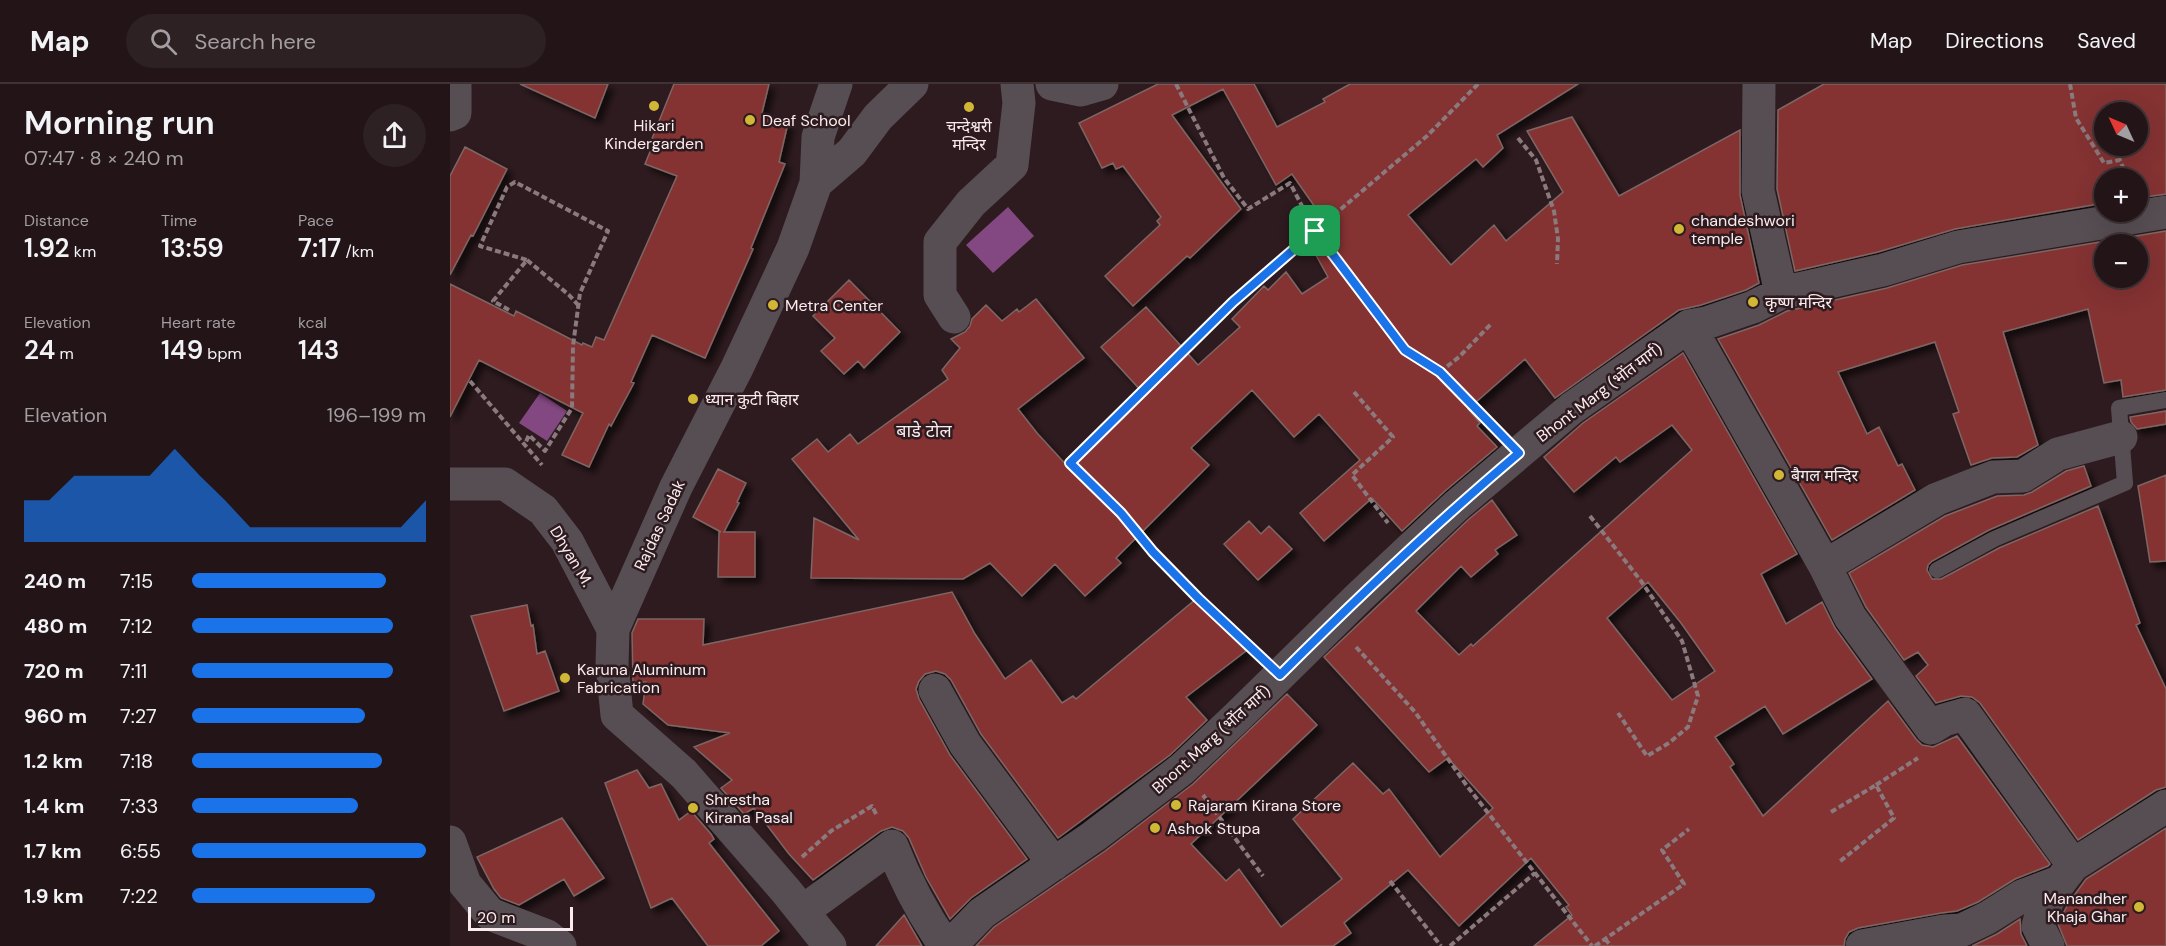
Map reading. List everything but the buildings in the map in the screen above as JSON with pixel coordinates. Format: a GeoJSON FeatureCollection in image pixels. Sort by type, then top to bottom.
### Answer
{"type":"FeatureCollection","features":[{"type":"Feature","properties":{"kind":"street"},"geometry":{"type":"LineString","coordinates":[[450,115],[455,113],[455,84]]}},
{"type":"Feature","properties":{"kind":"street"},"geometry":{"type":"LineString","coordinates":[[816,183],[818,137],[836,84]]}},
{"type":"Feature","properties":{"kind":"street","name":"Rajdas Sadak"},"geometry":{"type":"LineString","coordinates":[[830,946],[684,774],[617,715],[612,665],[613,629],[676,487],[737,368],[793,248],[816,183],[852,152],[878,117],[912,84]]}},
{"type":"Feature","properties":{"kind":"street"},"geometry":{"type":"LineString","coordinates":[[954,317],[940,295],[940,243],[971,203],[1012,165],[1018,103],[1017,84]]}},
{"type":"Feature","properties":{"kind":"street"},"geometry":{"type":"LineString","coordinates":[[1052,84],[1081,90],[1102,84]]}},
{"type":"Feature","properties":{"kind":"street"},"geometry":{"type":"LineString","coordinates":[[1759,84],[1758,191],[1781,293]]}},
{"type":"Feature","properties":{"kind":"street","name":"Bhont Marg (भाेंत मार्ग)"},"geometry":{"type":"LineString","coordinates":[[950,946],[982,913],[1054,864],[1182,769],[1457,505],[1572,408],[1689,326],[1753,307],[1781,293],[1883,270],[1958,247],[2166,212]]}},
{"type":"Feature","properties":{"kind":"street"},"geometry":{"type":"LineString","coordinates":[[1689,326],[1826,566],[1850,617],[1931,728],[1944,720],[1965,714],[2066,874]]}},
{"type":"Feature","properties":{"kind":"street"},"geometry":{"type":"LineString","coordinates":[[1826,566],[1937,499],[1993,477],[2023,476],[2058,454],[2121,437]]}},
{"type":"Feature","properties":{"kind":"street","name":"Dhyan M."},"geometry":{"type":"LineString","coordinates":[[450,484],[505,484],[543,510],[567,541],[613,629]]}},
{"type":"Feature","properties":{"kind":"street"},"geometry":{"type":"LineString","coordinates":[[935,690],[965,744],[1054,864]]}},
{"type":"Feature","properties":{"kind":"street"},"geometry":{"type":"LineString","coordinates":[[1862,946],[1944,931],[1962,930],[2066,874],[2166,806]]}},
{"type":"Feature","properties":{"kind":"street"},"geometry":{"type":"LineString","coordinates":[[450,842],[465,884],[490,914],[548,936],[560,946]]}},
{"type":"Feature","properties":{"kind":"street"},"geometry":{"type":"LineString","coordinates":[[802,911],[892,846],[907,883],[945,946]]}},
{"type":"Feature","properties":{"kind":"street"},"geometry":{"type":"LineString","coordinates":[[2048,946],[2038,926],[2043,908],[2066,874]]}},
{"type":"Feature","properties":{"kind":"lane"},"geometry":{"type":"LineString","coordinates":[[1937,570],[1994,539],[2125,483],[2119,408],[2166,400]]}},
{"type":"Feature","properties":{"kind":"path"},"geometry":{"type":"LineString","coordinates":[[1176,84],[1220,170],[1248,209],[1290,183],[1315,231],[1405,350],[1440,372],[1519,453]]}},
{"type":"Feature","properties":{"kind":"path"},"geometry":{"type":"LineString","coordinates":[[1280,675],[1198,598],[1153,552],[1121,513],[1070,463],[1233,302],[1427,136],[1478,84]]}},
{"type":"Feature","properties":{"kind":"path"},"geometry":{"type":"LineString","coordinates":[[2070,84],[2076,118],[2093,147],[2104,163],[2120,160],[2123,168]]}},
{"type":"Feature","properties":{"kind":"path"},"geometry":{"type":"LineString","coordinates":[[1518,138],[1536,160],[1554,211],[1557,264]]}},
{"type":"Feature","properties":{"kind":"path"},"geometry":{"type":"LineString","coordinates":[[525,444],[529,435],[545,451],[572,408],[573,346],[580,293],[608,231],[515,182],[507,187],[480,246],[527,260],[569,294],[578,306]]}},
{"type":"Feature","properties":{"kind":"path"},"geometry":{"type":"LineString","coordinates":[[509,310],[493,301],[527,260]]}},
{"type":"Feature","properties":{"kind":"path"},"geometry":{"type":"LineString","coordinates":[[1440,372],[1459,357],[1492,323]]}},
{"type":"Feature","properties":{"kind":"path"},"geometry":{"type":"LineString","coordinates":[[471,381],[545,469],[543,510]]}},
{"type":"Feature","properties":{"kind":"path"},"geometry":{"type":"LineString","coordinates":[[1354,392],[1393,437],[1352,475],[1393,530],[1411,549]]}},
{"type":"Feature","properties":{"kind":"path"},"geometry":{"type":"LineString","coordinates":[[1590,516],[1641,581],[1682,642],[1698,696],[1688,727],[1669,743],[1647,756],[1618,713]]}},
{"type":"Feature","properties":{"kind":"path"},"geometry":{"type":"LineString","coordinates":[[1332,623],[1415,712],[1467,786],[1593,946],[1684,884],[1662,850],[1689,829]]}},
{"type":"Feature","properties":{"kind":"path"},"geometry":{"type":"LineString","coordinates":[[1182,769],[1263,876]]}},
{"type":"Feature","properties":{"kind":"path"},"geometry":{"type":"LineString","coordinates":[[1832,812],[1876,785],[1894,818],[1838,862]]}},
{"type":"Feature","properties":{"kind":"path"},"geometry":{"type":"LineString","coordinates":[[799,860],[831,831],[872,806],[892,846]]}},
{"type":"Feature","properties":{"kind":"path"},"geometry":{"type":"LineString","coordinates":[[1450,946],[1535,873]]}},
{"type":"Feature","properties":{"kind":"path"},"geometry":{"type":"LineString","coordinates":[[1390,881],[1441,946]]}},
{"type":"Feature","properties":{"kind":"path"},"geometry":{"type":"LineString","coordinates":[[1605,939],[1611,946]]}},
{"type":"Feature","properties":{"kind":"shaded area"},"geometry":{"type":"Polygon","coordinates":[[[1008,207],[1034,236],[993,273],[966,245],[1008,207]]]}},
{"type":"Feature","properties":{"kind":"shaded area"},"geometry":{"type":"Polygon","coordinates":[[[540,393],[567,411],[547,441],[519,423],[540,393]]]}},
{"type":"Feature","properties":{"kind":"place","name":"Hikari Kindergarden"},"geometry":{"type":"Point","coordinates":[654,106]}},
{"type":"Feature","properties":{"kind":"place","name":"चन्देश्वरी मन्दिर"},"geometry":{"type":"Point","coordinates":[969,107]}},
{"type":"Feature","properties":{"kind":"place","name":"Deaf School"},"geometry":{"type":"Point","coordinates":[750,120]}},
{"type":"Feature","properties":{"kind":"place","name":"chandeshwori temple"},"geometry":{"type":"Point","coordinates":[1679,229]}},
{"type":"Feature","properties":{"kind":"place","name":"कृष्ण मन्दिर"},"geometry":{"type":"Point","coordinates":[1753,302]}},
{"type":"Feature","properties":{"kind":"place","name":"Metra Center"},"geometry":{"type":"Point","coordinates":[773,305]}},
{"type":"Feature","properties":{"kind":"place","name":"ध्यान कुटी बिहार"},"geometry":{"type":"Point","coordinates":[693,399]}},
{"type":"Feature","properties":{"kind":"place","name":"बैगल मन्दिर"},"geometry":{"type":"Point","coordinates":[1779,475]}},
{"type":"Feature","properties":{"kind":"place","name":"Karuna Aluminum Fabrication"},"geometry":{"type":"Point","coordinates":[565,678]}},
{"type":"Feature","properties":{"kind":"place","name":"Rajaram Kirana Store"},"geometry":{"type":"Point","coordinates":[1176,805]}},
{"type":"Feature","properties":{"kind":"place","name":"Shrestha Kirana Pasal"},"geometry":{"type":"Point","coordinates":[693,808]}},
{"type":"Feature","properties":{"kind":"place","name":"Ashok Stupa"},"geometry":{"type":"Point","coordinates":[1155,828]}},
{"type":"Feature","properties":{"kind":"place","name":"Manandher Khaja Ghar"},"geometry":{"type":"Point","coordinates":[2139,907]}},
{"type":"Feature","properties":{"kind":"district","name":"बाडे टोल"},"geometry":{"type":"Point","coordinates":[924,431]}},
{"type":"Feature","properties":{"kind":"route"},"geometry":{"type":"LineString","coordinates":[[1315,231],[1405,350],[1440,372],[1519,453],[1457,505],[1280,675],[1198,598],[1153,552],[1121,513],[1070,463],[1233,302],[1315,231]]}}]}
